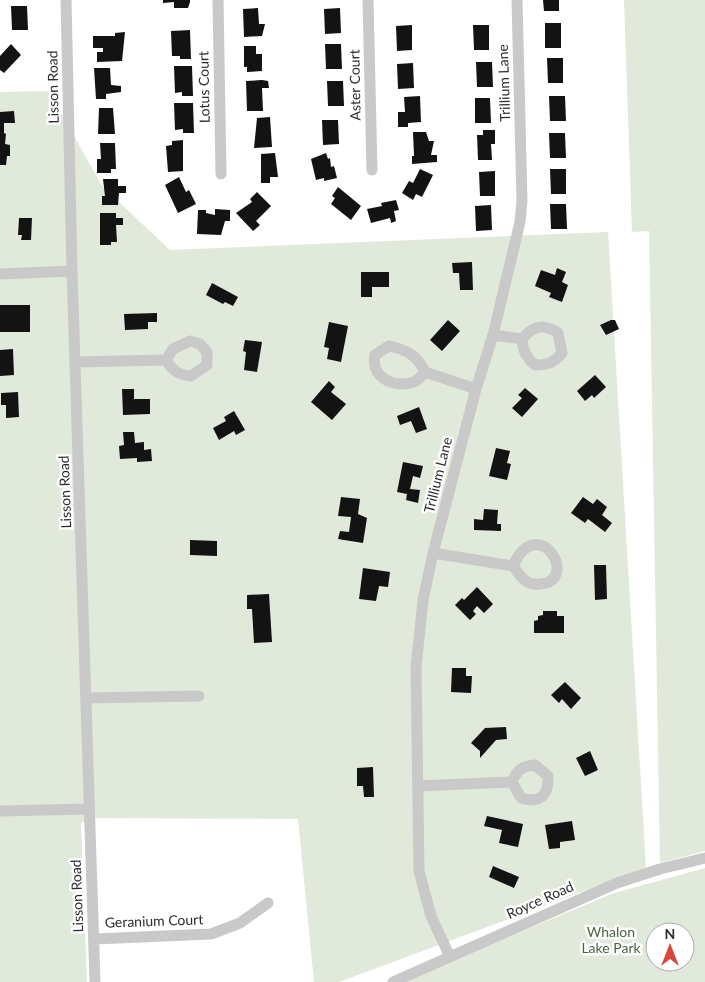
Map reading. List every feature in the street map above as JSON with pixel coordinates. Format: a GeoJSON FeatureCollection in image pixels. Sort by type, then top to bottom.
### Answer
{"type":"FeatureCollection","features":[{"type":"Feature","properties":{"kind":"street","name":"Lisson Road"},"geometry":{"type":"LineString","coordinates":[[66,0],[72,271],[95,982]]}},
{"type":"Feature","properties":{"kind":"street","name":"Lotus Court"},"geometry":{"type":"LineString","coordinates":[[218,0],[221,174]]}},
{"type":"Feature","properties":{"kind":"street","name":"Aster Court"},"geometry":{"type":"LineString","coordinates":[[368,0],[372,170]]}},
{"type":"Feature","properties":{"kind":"street","name":"Trillium Lane"},"geometry":{"type":"LineString","coordinates":[[450,957],[431,916],[419,871],[416,667],[423,600],[433,553],[492,335],[520,222],[522,201],[517,0]]}},
{"type":"Feature","properties":{"kind":"street"},"geometry":{"type":"LineString","coordinates":[[0,274],[72,271]]}},
{"type":"Feature","properties":{"kind":"street"},"geometry":{"type":"LineString","coordinates":[[492,335],[522,339]]}},
{"type":"Feature","properties":{"kind":"street"},"geometry":{"type":"LineString","coordinates":[[76,362],[166,360]]}},
{"type":"Feature","properties":{"kind":"street"},"geometry":{"type":"LineString","coordinates":[[425,372],[476,389]]}},
{"type":"Feature","properties":{"kind":"street"},"geometry":{"type":"LineString","coordinates":[[433,553],[513,566]]}},
{"type":"Feature","properties":{"kind":"street"},"geometry":{"type":"LineString","coordinates":[[87,698],[199,696]]}},
{"type":"Feature","properties":{"kind":"street"},"geometry":{"type":"LineString","coordinates":[[418,786],[512,782]]}},
{"type":"Feature","properties":{"kind":"street"},"geometry":{"type":"LineString","coordinates":[[0,812],[89,809]]}},
{"type":"Feature","properties":{"kind":"street","name":"Royce Road"},"geometry":{"type":"LineString","coordinates":[[393,982],[608,887],[660,869],[705,858]]}},
{"type":"Feature","properties":{"kind":"street","name":"Geranium Court"},"geometry":{"type":"LineString","coordinates":[[94,939],[210,934],[240,923],[268,903]]}},
{"type":"Feature","properties":{"kind":"green space"},"geometry":{"type":"Polygon","coordinates":[[[624,0],[705,0],[705,851],[660,863],[649,231],[632,232],[624,0]]]}},
{"type":"Feature","properties":{"kind":"green space"},"geometry":{"type":"Polygon","coordinates":[[[49,91],[102,186],[170,250],[608,232],[646,868],[339,982],[314,982],[298,819],[89,818],[81,824],[87,982],[0,982],[0,92],[49,91]]]}},
{"type":"Feature","properties":{"kind":"green space","name":"Whalon Lake Park"},"geometry":{"type":"Polygon","coordinates":[[[705,868],[705,982],[399,982],[614,893],[705,868]]]}},
{"type":"Feature","properties":{"kind":"building"},"geometry":{"type":"Polygon","coordinates":[[[163,0],[190,0],[190,2],[188,8],[174,8],[174,2],[163,3],[163,0]]]}},
{"type":"Feature","properties":{"kind":"building"},"geometry":{"type":"Polygon","coordinates":[[[543,0],[559,0],[559,11],[544,11],[543,0]]]}},
{"type":"Feature","properties":{"kind":"building"},"geometry":{"type":"Polygon","coordinates":[[[11,6],[27,6],[28,30],[12,30],[11,6]]]}},
{"type":"Feature","properties":{"kind":"building"},"geometry":{"type":"Polygon","coordinates":[[[258,8],[259,24],[265,24],[262,36],[244,37],[243,9],[258,8]]]}},
{"type":"Feature","properties":{"kind":"building"},"geometry":{"type":"Polygon","coordinates":[[[340,8],[341,33],[325,34],[324,9],[340,8]]]}},
{"type":"Feature","properties":{"kind":"building"},"geometry":{"type":"Polygon","coordinates":[[[545,23],[561,23],[561,48],[545,48],[545,23]]]}},
{"type":"Feature","properties":{"kind":"building"},"geometry":{"type":"Polygon","coordinates":[[[412,25],[412,50],[397,51],[396,26],[412,25]]]}},
{"type":"Feature","properties":{"kind":"building"},"geometry":{"type":"Polygon","coordinates":[[[473,25],[489,25],[489,50],[474,50],[473,25]]]}},
{"type":"Feature","properties":{"kind":"building"},"geometry":{"type":"Polygon","coordinates":[[[190,30],[191,59],[180,59],[180,56],[172,56],[171,31],[190,30]]]}},
{"type":"Feature","properties":{"kind":"building"},"geometry":{"type":"Polygon","coordinates":[[[125,32],[122,61],[97,62],[97,52],[103,52],[103,48],[93,48],[93,36],[115,36],[115,33],[125,32]]]}},
{"type":"Feature","properties":{"kind":"building"},"geometry":{"type":"Polygon","coordinates":[[[11,44],[21,55],[4,73],[0,70],[0,56],[11,44]]]}},
{"type":"Feature","properties":{"kind":"building"},"geometry":{"type":"Polygon","coordinates":[[[325,44],[341,44],[342,69],[326,69],[325,44]]]}},
{"type":"Feature","properties":{"kind":"building"},"geometry":{"type":"Polygon","coordinates":[[[244,46],[256,46],[256,54],[262,54],[262,71],[247,72],[247,67],[244,67],[244,46]]]}},
{"type":"Feature","properties":{"kind":"building"},"geometry":{"type":"Polygon","coordinates":[[[547,58],[563,58],[563,83],[548,83],[547,58]]]}},
{"type":"Feature","properties":{"kind":"building"},"geometry":{"type":"Polygon","coordinates":[[[476,62],[492,62],[493,87],[477,87],[476,62]]]}},
{"type":"Feature","properties":{"kind":"building"},"geometry":{"type":"Polygon","coordinates":[[[413,63],[414,88],[398,89],[397,64],[413,63]]]}},
{"type":"Feature","properties":{"kind":"building"},"geometry":{"type":"Polygon","coordinates":[[[174,66],[192,66],[193,96],[182,96],[182,92],[175,93],[174,66]]]}},
{"type":"Feature","properties":{"kind":"building"},"geometry":{"type":"Polygon","coordinates":[[[94,68],[110,68],[111,85],[121,86],[121,92],[106,94],[106,99],[96,99],[94,68]]]}},
{"type":"Feature","properties":{"kind":"building"},"geometry":{"type":"Polygon","coordinates":[[[246,81],[268,81],[269,88],[262,88],[263,111],[247,111],[246,81]]]}},
{"type":"Feature","properties":{"kind":"building"},"geometry":{"type":"Polygon","coordinates":[[[327,81],[343,81],[344,106],[328,106],[327,81]]]}},
{"type":"Feature","properties":{"kind":"building"},"geometry":{"type":"Polygon","coordinates":[[[420,96],[421,122],[408,123],[408,127],[398,127],[398,112],[405,112],[404,97],[420,96]]]}},
{"type":"Feature","properties":{"kind":"building"},"geometry":{"type":"Polygon","coordinates":[[[549,96],[565,96],[566,121],[550,121],[549,96]]]}},
{"type":"Feature","properties":{"kind":"building"},"geometry":{"type":"Polygon","coordinates":[[[475,98],[490,98],[491,123],[475,123],[475,98]]]}},
{"type":"Feature","properties":{"kind":"building"},"geometry":{"type":"Polygon","coordinates":[[[174,103],[193,103],[194,133],[183,133],[183,129],[175,130],[174,103]]]}},
{"type":"Feature","properties":{"kind":"building"},"geometry":{"type":"Polygon","coordinates":[[[99,108],[113,108],[115,134],[98,134],[99,108]]]}},
{"type":"Feature","properties":{"kind":"building"},"geometry":{"type":"Polygon","coordinates":[[[14,111],[15,123],[4,123],[5,144],[10,145],[10,156],[7,156],[6,165],[0,165],[0,112],[14,111]]]}},
{"type":"Feature","properties":{"kind":"building"},"geometry":{"type":"Polygon","coordinates":[[[270,117],[272,147],[254,148],[257,118],[270,117]]]}},
{"type":"Feature","properties":{"kind":"building"},"geometry":{"type":"Polygon","coordinates":[[[322,120],[338,120],[339,144],[323,145],[322,120]]]}},
{"type":"Feature","properties":{"kind":"building"},"geometry":{"type":"Polygon","coordinates":[[[483,130],[495,130],[495,144],[491,144],[492,160],[478,160],[477,135],[483,135],[483,130]]]}},
{"type":"Feature","properties":{"kind":"building"},"geometry":{"type":"Polygon","coordinates":[[[413,132],[426,132],[429,141],[434,141],[431,155],[437,155],[437,162],[412,164],[412,156],[414,156],[413,132]]]}},
{"type":"Feature","properties":{"kind":"building"},"geometry":{"type":"Polygon","coordinates":[[[549,133],[565,133],[566,158],[550,158],[549,133]]]}},
{"type":"Feature","properties":{"kind":"building"},"geometry":{"type":"Polygon","coordinates":[[[183,140],[183,171],[168,172],[166,146],[172,145],[172,141],[183,140]]]}},
{"type":"Feature","properties":{"kind":"building"},"geometry":{"type":"Polygon","coordinates":[[[100,143],[115,143],[116,169],[111,169],[111,173],[97,173],[97,159],[101,159],[100,143]]]}},
{"type":"Feature","properties":{"kind":"building"},"geometry":{"type":"Polygon","coordinates":[[[275,153],[278,177],[270,177],[270,183],[261,183],[261,154],[275,153]]]}},
{"type":"Feature","properties":{"kind":"building"},"geometry":{"type":"Polygon","coordinates":[[[326,153],[328,159],[330,158],[331,167],[334,166],[337,178],[324,181],[324,178],[316,180],[311,159],[326,153]]]}},
{"type":"Feature","properties":{"kind":"building"},"geometry":{"type":"Polygon","coordinates":[[[420,169],[433,175],[422,197],[416,194],[413,200],[402,193],[409,181],[413,183],[420,169]]]}},
{"type":"Feature","properties":{"kind":"building"},"geometry":{"type":"Polygon","coordinates":[[[550,169],[566,169],[566,194],[551,194],[550,169]]]}},
{"type":"Feature","properties":{"kind":"building"},"geometry":{"type":"Polygon","coordinates":[[[495,171],[495,196],[480,196],[479,172],[495,171]]]}},
{"type":"Feature","properties":{"kind":"building"},"geometry":{"type":"Polygon","coordinates":[[[179,177],[186,192],[189,190],[196,204],[178,213],[165,185],[179,177]]]}},
{"type":"Feature","properties":{"kind":"building"},"geometry":{"type":"Polygon","coordinates":[[[103,179],[118,179],[118,186],[126,186],[126,193],[119,193],[118,205],[102,205],[102,196],[105,196],[103,179]]]}},
{"type":"Feature","properties":{"kind":"building"},"geometry":{"type":"Polygon","coordinates":[[[338,187],[361,206],[351,220],[331,204],[335,198],[332,196],[338,187]]]}},
{"type":"Feature","properties":{"kind":"building"},"geometry":{"type":"Polygon","coordinates":[[[257,192],[271,206],[256,221],[260,225],[253,231],[236,213],[252,202],[250,199],[257,192]]]}},
{"type":"Feature","properties":{"kind":"building"},"geometry":{"type":"Polygon","coordinates":[[[396,200],[399,210],[394,211],[396,221],[391,223],[390,218],[371,223],[367,209],[382,206],[381,203],[396,200]]]}},
{"type":"Feature","properties":{"kind":"building"},"geometry":{"type":"Polygon","coordinates":[[[550,204],[566,204],[567,229],[551,229],[550,204]]]}},
{"type":"Feature","properties":{"kind":"building"},"geometry":{"type":"Polygon","coordinates":[[[491,205],[492,230],[476,231],[475,206],[491,205]]]}},
{"type":"Feature","properties":{"kind":"building"},"geometry":{"type":"Polygon","coordinates":[[[215,209],[230,210],[230,221],[225,221],[221,235],[197,234],[198,210],[206,210],[206,213],[215,215],[215,209]]]}},
{"type":"Feature","properties":{"kind":"building"},"geometry":{"type":"Polygon","coordinates":[[[100,213],[116,213],[116,218],[123,218],[123,225],[116,225],[117,242],[111,242],[111,245],[100,245],[100,213]]]}},
{"type":"Feature","properties":{"kind":"building"},"geometry":{"type":"Polygon","coordinates":[[[19,218],[32,218],[31,240],[21,240],[22,235],[18,235],[19,218]]]}},
{"type":"Feature","properties":{"kind":"building"},"geometry":{"type":"Polygon","coordinates":[[[472,262],[473,290],[460,290],[459,273],[453,273],[452,263],[472,262]]]}},
{"type":"Feature","properties":{"kind":"building"},"geometry":{"type":"Polygon","coordinates":[[[557,268],[566,272],[562,282],[568,285],[562,302],[549,297],[551,293],[535,286],[541,270],[555,275],[557,268]]]}},
{"type":"Feature","properties":{"kind":"building"},"geometry":{"type":"Polygon","coordinates":[[[361,272],[389,272],[389,287],[372,287],[372,297],[361,297],[361,272]]]}},
{"type":"Feature","properties":{"kind":"building"},"geometry":{"type":"Polygon","coordinates":[[[212,283],[238,297],[233,306],[225,302],[223,304],[206,295],[212,283]]]}},
{"type":"Feature","properties":{"kind":"building"},"geometry":{"type":"Polygon","coordinates":[[[0,305],[30,305],[30,332],[0,332],[0,305]]]}},
{"type":"Feature","properties":{"kind":"building"},"geometry":{"type":"Polygon","coordinates":[[[157,313],[157,322],[148,322],[148,329],[125,330],[124,314],[157,313]]]}},
{"type":"Feature","properties":{"kind":"building"},"geometry":{"type":"Polygon","coordinates":[[[448,320],[460,331],[442,351],[430,340],[448,320]]]}},
{"type":"Feature","properties":{"kind":"building"},"geometry":{"type":"Polygon","coordinates":[[[615,320],[619,329],[606,335],[600,325],[615,320]]]}},
{"type":"Feature","properties":{"kind":"building"},"geometry":{"type":"Polygon","coordinates":[[[329,322],[348,326],[341,362],[327,359],[329,348],[324,347],[329,322]]]}},
{"type":"Feature","properties":{"kind":"building"},"geometry":{"type":"Polygon","coordinates":[[[245,340],[262,342],[257,372],[244,370],[246,352],[243,351],[245,340]]]}},
{"type":"Feature","properties":{"kind":"building"},"geometry":{"type":"Polygon","coordinates":[[[13,349],[14,375],[0,376],[0,350],[13,349]]]}},
{"type":"Feature","properties":{"kind":"building"},"geometry":{"type":"Polygon","coordinates":[[[595,375],[606,387],[594,398],[592,395],[585,401],[577,391],[595,375]]]}},
{"type":"Feature","properties":{"kind":"building"},"geometry":{"type":"Polygon","coordinates":[[[329,381],[335,387],[331,392],[346,404],[332,420],[311,402],[329,381]]]}},
{"type":"Feature","properties":{"kind":"building"},"geometry":{"type":"Polygon","coordinates":[[[525,388],[538,399],[522,417],[512,408],[522,398],[518,395],[525,388]]]}},
{"type":"Feature","properties":{"kind":"building"},"geometry":{"type":"Polygon","coordinates":[[[122,389],[134,389],[134,399],[150,399],[150,414],[123,415],[122,389]]]}},
{"type":"Feature","properties":{"kind":"building"},"geometry":{"type":"Polygon","coordinates":[[[18,392],[19,417],[6,418],[6,405],[1,405],[1,393],[18,392]]]}},
{"type":"Feature","properties":{"kind":"building"},"geometry":{"type":"Polygon","coordinates":[[[419,407],[427,429],[416,433],[411,421],[400,425],[397,416],[419,407]]]}},
{"type":"Feature","properties":{"kind":"building"},"geometry":{"type":"Polygon","coordinates":[[[234,411],[245,430],[236,435],[234,431],[219,440],[213,428],[226,421],[224,417],[234,411]]]}},
{"type":"Feature","properties":{"kind":"building"},"geometry":{"type":"Polygon","coordinates":[[[123,432],[134,432],[135,443],[144,442],[144,450],[151,449],[152,461],[137,462],[137,458],[120,459],[119,446],[124,445],[123,432]]]}},
{"type":"Feature","properties":{"kind":"building"},"geometry":{"type":"Polygon","coordinates":[[[496,448],[510,451],[507,463],[511,464],[507,480],[489,476],[496,448]]]}},
{"type":"Feature","properties":{"kind":"building"},"geometry":{"type":"Polygon","coordinates":[[[403,462],[423,466],[420,478],[413,476],[410,489],[420,490],[418,503],[406,500],[407,494],[397,492],[403,462]]]}},
{"type":"Feature","properties":{"kind":"building"},"geometry":{"type":"Polygon","coordinates":[[[341,497],[360,499],[358,514],[367,518],[363,543],[338,539],[340,531],[349,532],[351,517],[338,516],[341,497]]]}},
{"type":"Feature","properties":{"kind":"building"},"geometry":{"type":"Polygon","coordinates":[[[583,497],[593,504],[597,499],[607,507],[602,515],[612,523],[605,532],[588,519],[585,523],[571,513],[583,497]]]}},
{"type":"Feature","properties":{"kind":"building"},"geometry":{"type":"Polygon","coordinates":[[[484,509],[498,510],[497,524],[501,524],[501,531],[474,530],[474,519],[483,520],[484,509]]]}},
{"type":"Feature","properties":{"kind":"building"},"geometry":{"type":"Polygon","coordinates":[[[190,540],[217,541],[217,556],[190,555],[190,540]]]}},
{"type":"Feature","properties":{"kind":"building"},"geometry":{"type":"Polygon","coordinates":[[[594,565],[606,565],[607,599],[595,600],[594,565]]]}},
{"type":"Feature","properties":{"kind":"building"},"geometry":{"type":"Polygon","coordinates":[[[363,568],[390,572],[388,587],[379,586],[376,601],[359,599],[363,568]]]}},
{"type":"Feature","properties":{"kind":"building"},"geometry":{"type":"Polygon","coordinates":[[[477,587],[493,604],[484,613],[477,606],[473,611],[476,614],[470,620],[455,605],[462,598],[464,600],[477,587]]]}},
{"type":"Feature","properties":{"kind":"building"},"geometry":{"type":"Polygon","coordinates":[[[269,594],[272,642],[254,643],[252,609],[247,609],[247,595],[269,594]]]}},
{"type":"Feature","properties":{"kind":"building"},"geometry":{"type":"Polygon","coordinates":[[[543,611],[557,611],[557,616],[564,616],[564,633],[534,633],[534,621],[538,620],[538,616],[543,615],[543,611]]]}},
{"type":"Feature","properties":{"kind":"building"},"geometry":{"type":"Polygon","coordinates":[[[452,668],[466,668],[466,676],[472,676],[471,693],[451,692],[452,668]]]}},
{"type":"Feature","properties":{"kind":"building"},"geometry":{"type":"Polygon","coordinates":[[[565,682],[581,698],[571,709],[562,699],[559,703],[551,695],[565,682]]]}},
{"type":"Feature","properties":{"kind":"building"},"geometry":{"type":"Polygon","coordinates":[[[506,727],[507,739],[496,740],[480,758],[480,751],[471,743],[485,728],[506,727]]]}},
{"type":"Feature","properties":{"kind":"building"},"geometry":{"type":"Polygon","coordinates":[[[590,751],[598,770],[585,776],[576,758],[590,751]]]}},
{"type":"Feature","properties":{"kind":"building"},"geometry":{"type":"Polygon","coordinates":[[[373,767],[374,797],[364,797],[363,786],[357,786],[357,768],[373,767]]]}},
{"type":"Feature","properties":{"kind":"building"},"geometry":{"type":"Polygon","coordinates":[[[487,816],[523,824],[518,847],[499,843],[502,830],[484,826],[487,816]]]}},
{"type":"Feature","properties":{"kind":"building"},"geometry":{"type":"Polygon","coordinates":[[[572,821],[575,840],[560,842],[560,848],[549,849],[545,825],[572,821]]]}},
{"type":"Feature","properties":{"kind":"building"},"geometry":{"type":"Polygon","coordinates":[[[493,866],[519,877],[514,888],[489,877],[493,866]]]}}]}
